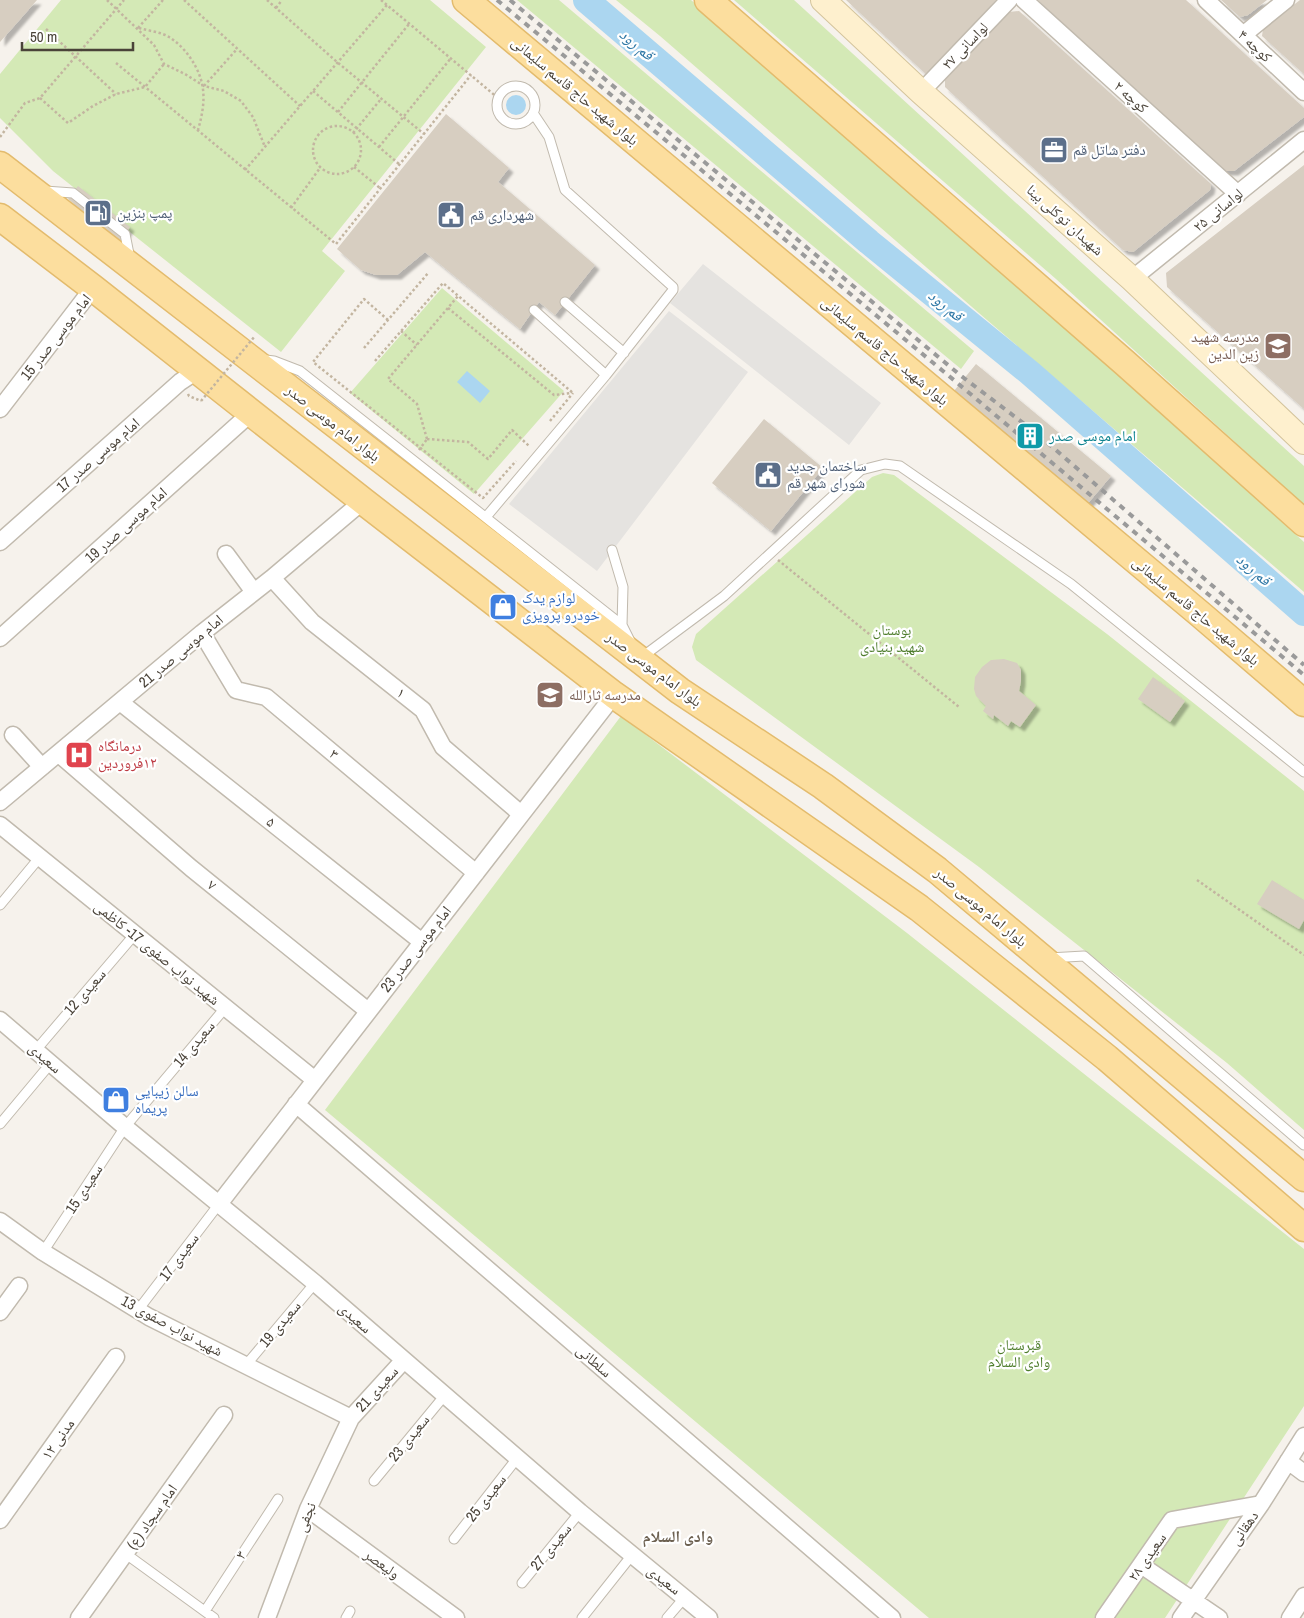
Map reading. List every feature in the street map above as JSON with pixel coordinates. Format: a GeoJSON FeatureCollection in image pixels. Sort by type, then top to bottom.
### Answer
{"type":"FeatureCollection","features":[{"type":"Feature","properties":{"kind":"main road","name":"بلوار شهید حاج قاسم سلیمانی"},"geometry":{"type":"LineString","coordinates":[[466,0],[1304,703]]}},
{"type":"Feature","properties":{"kind":"main road"},"geometry":{"type":"LineString","coordinates":[[708,0],[1125,363],[1304,524]]}},
{"type":"Feature","properties":{"kind":"main road","name":"شهیدان توکلی بینا"},"geometry":{"type":"LineString","coordinates":[[823,0],[921,92],[1132,279],[1304,442]]}},
{"type":"Feature","properties":{"kind":"main road","name":"بلوار امام موسی صدر"},"geometry":{"type":"LineString","coordinates":[[0,165],[132,266],[252,347],[680,691],[823,786],[929,864],[1304,1178]]}},
{"type":"Feature","properties":{"kind":"main road"},"geometry":{"type":"LineString","coordinates":[[1,219],[93,288],[363,501],[614,695],[919,908],[1107,1058],[1304,1228]]}},
{"type":"Feature","properties":{"kind":"street","name":"لواسانی ۲۷"},"geometry":{"type":"LineString","coordinates":[[921,92],[1010,0]]}},
{"type":"Feature","properties":{"kind":"street","name":"کوچه ۲"},"geometry":{"type":"LineString","coordinates":[[1024,0],[1238,194]]}},
{"type":"Feature","properties":{"kind":"street","name":"کوچه ۴"},"geometry":{"type":"LineString","coordinates":[[1206,0],[1304,92]]}},
{"type":"Feature","properties":{"kind":"street"},"geometry":{"type":"LineString","coordinates":[[1243,35],[1286,0]]}},
{"type":"Feature","properties":{"kind":"street","name":"لواسانی ۲۵"},"geometry":{"type":"LineString","coordinates":[[1132,279],[1304,140]]}},
{"type":"Feature","properties":{"kind":"street","name":"امام موسی صدر 15"},"geometry":{"type":"LineString","coordinates":[[0,409],[93,288]]}},
{"type":"Feature","properties":{"kind":"street","name":"امام موسی صدر 17"},"geometry":{"type":"LineString","coordinates":[[0,542],[180,382],[198,370]]}},
{"type":"Feature","properties":{"kind":"street","name":"امام موسی صدر 19"},"geometry":{"type":"LineString","coordinates":[[1,635],[252,412]]}},
{"type":"Feature","properties":{"kind":"street","name":"امام موسی صدر 21"},"geometry":{"type":"LineString","coordinates":[[0,802],[363,501]]}},
{"type":"Feature","properties":{"kind":"street"},"geometry":{"type":"LineString","coordinates":[[226,554],[254,592]]}},
{"type":"Feature","properties":{"kind":"street","name":"۱"},"geometry":{"type":"LineString","coordinates":[[272,578],[312,622],[423,710],[443,747],[521,814]]}},
{"type":"Feature","properties":{"kind":"street","name":"۳"},"geometry":{"type":"LineString","coordinates":[[202,633],[236,690],[266,697],[476,873]]}},
{"type":"Feature","properties":{"kind":"street","name":"امام موسی صدر 23"},"geometry":{"type":"LineString","coordinates":[[219,1204],[614,695]]}},
{"type":"Feature","properties":{"kind":"street","name":"۵"},"geometry":{"type":"LineString","coordinates":[[120,702],[422,942]]}},
{"type":"Feature","properties":{"kind":"street"},"geometry":{"type":"LineString","coordinates":[[13,735],[42,767]]}},
{"type":"Feature","properties":{"kind":"street","name":"۷"},"geometry":{"type":"LineString","coordinates":[[59,754],[192,868],[368,1011]]}},
{"type":"Feature","properties":{"kind":"street","name":"شهید نواب صفوی 17- کاظمی"},"geometry":{"type":"LineString","coordinates":[[0,825],[315,1080]]}},
{"type":"Feature","properties":{"kind":"street","name":"سعیدی"},"geometry":{"type":"LineString","coordinates":[[0,1020],[124,1126],[315,1283],[580,1512],[709,1618]]}},
{"type":"Feature","properties":{"kind":"street","name":"سلطانی"},"geometry":{"type":"LineString","coordinates":[[296,1104],[892,1618]]}},
{"type":"Feature","properties":{"kind":"street","name":"شهید نواب صفوی 13"},"geometry":{"type":"LineString","coordinates":[[0,1221],[43,1252],[149,1317],[351,1418]]}},
{"type":"Feature","properties":{"kind":"street"},"geometry":{"type":"LineString","coordinates":[[0,1312],[19,1286]]}},
{"type":"Feature","properties":{"kind":"street","name":"مدنی ۱۲"},"geometry":{"type":"LineString","coordinates":[[0,1520],[116,1357]]}},
{"type":"Feature","properties":{"kind":"street","name":"سعیدی 21"},"geometry":{"type":"LineString","coordinates":[[351,1418],[404,1360]]}},
{"type":"Feature","properties":{"kind":"street","name":"امام سجاد (ع)"},"geometry":{"type":"LineString","coordinates":[[79,1618],[224,1415]]}},
{"type":"Feature","properties":{"kind":"street","name":"نجفی"},"geometry":{"type":"LineString","coordinates":[[267,1618],[308,1509],[351,1418]]}},
{"type":"Feature","properties":{"kind":"street","name":"دهقانی"},"geometry":{"type":"LineString","coordinates":[[1181,1618],[1261,1504],[1304,1436]]}},
{"type":"Feature","properties":{"kind":"street"},"geometry":{"type":"LineString","coordinates":[[1288,1461],[1304,1473]]}},
{"type":"Feature","properties":{"kind":"street","name":"سعیدی ۲۸"},"geometry":{"type":"LineString","coordinates":[[1104,1618],[1172,1520],[1261,1504]]}},
{"type":"Feature","properties":{"kind":"street","name":"ولیعصر"},"geometry":{"type":"LineString","coordinates":[[308,1509],[456,1618]]}},
{"type":"Feature","properties":{"kind":"street"},"geometry":{"type":"LineString","coordinates":[[1141,1565],[1219,1618]]}},
{"type":"Feature","properties":{"kind":"street"},"geometry":{"type":"LineString","coordinates":[[1290,1618],[1304,1596]]}},
{"type":"Feature","properties":{"kind":"lane"},"geometry":{"type":"LineString","coordinates":[[518,86],[524,88],[532,96],[535,107],[533,113],[524,122],[518,124],[505,121],[498,111],[498,98],[506,88],[518,86]]}},
{"type":"Feature","properties":{"kind":"lane"},"geometry":{"type":"LineString","coordinates":[[486,518],[606,375],[674,290],[673,287],[565,190],[549,137],[533,113]]}},
{"type":"Feature","properties":{"kind":"lane"},"geometry":{"type":"LineString","coordinates":[[565,302],[624,353]]}},
{"type":"Feature","properties":{"kind":"lane"},"geometry":{"type":"LineString","coordinates":[[534,310],[606,375]]}},
{"type":"Feature","properties":{"kind":"lane"},"geometry":{"type":"LineString","coordinates":[[252,347],[274,361],[300,371],[622,626],[640,659],[724,596],[861,470],[885,464],[900,466],[1071,584],[1304,772]]}},
{"type":"Feature","properties":{"kind":"lane"},"geometry":{"type":"LineString","coordinates":[[612,550],[623,587],[622,626]]}},
{"type":"Feature","properties":{"kind":"lane"},"geometry":{"type":"LineString","coordinates":[[0,904],[40,857]]}},
{"type":"Feature","properties":{"kind":"lane","name":"سعیدی 12"},"geometry":{"type":"LineString","coordinates":[[36,1050],[135,934]]}},
{"type":"Feature","properties":{"kind":"lane"},"geometry":{"type":"LineString","coordinates":[[1043,958],[1084,956],[1304,1145]]}},
{"type":"Feature","properties":{"kind":"lane","name":"سعیدی 14"},"geometry":{"type":"LineString","coordinates":[[124,1126],[225,1008]]}},
{"type":"Feature","properties":{"kind":"lane"},"geometry":{"type":"LineString","coordinates":[[0,1124],[51,1063]]}},
{"type":"Feature","properties":{"kind":"lane","name":"سعیدی 15"},"geometry":{"type":"LineString","coordinates":[[43,1252],[124,1126]]}},
{"type":"Feature","properties":{"kind":"lane","name":"سعیدی 17"},"geometry":{"type":"LineString","coordinates":[[138,1310],[219,1204]]}},
{"type":"Feature","properties":{"kind":"lane","name":"سعیدی 19"},"geometry":{"type":"LineString","coordinates":[[246,1365],[315,1283]]}},
{"type":"Feature","properties":{"kind":"lane","name":"سعیدی 23"},"geometry":{"type":"LineString","coordinates":[[374,1481],[445,1394]]}},
{"type":"Feature","properties":{"kind":"lane","name":"سعیدی 25"},"geometry":{"type":"LineString","coordinates":[[454,1539],[518,1457]]}},
{"type":"Feature","properties":{"kind":"lane","name":"۳"},"geometry":{"type":"LineString","coordinates":[[205,1611],[278,1499]]}},
{"type":"Feature","properties":{"kind":"lane","name":"سعیدی 27"},"geometry":{"type":"LineString","coordinates":[[522,1583],[580,1512]]}},
{"type":"Feature","properties":{"kind":"lane"},"geometry":{"type":"LineString","coordinates":[[126,1554],[214,1618]]}},
{"type":"Feature","properties":{"kind":"lane"},"geometry":{"type":"LineString","coordinates":[[582,1618],[632,1555]]}},
{"type":"Feature","properties":{"kind":"lane"},"geometry":{"type":"LineString","coordinates":[[667,1618],[685,1597]]}},
{"type":"Feature","properties":{"kind":"path"},"geometry":{"type":"LineString","coordinates":[[107,0],[154,45],[164,64],[204,86],[224,91],[241,101],[253,117],[265,147]]}},
{"type":"Feature","properties":{"kind":"path"},"geometry":{"type":"LineString","coordinates":[[0,137],[25,103],[40,98],[124,0]]}},
{"type":"Feature","properties":{"kind":"path"},"geometry":{"type":"LineString","coordinates":[[138,28],[163,0]]}},
{"type":"Feature","properties":{"kind":"path"},"geometry":{"type":"LineString","coordinates":[[184,0],[300,106]]}},
{"type":"Feature","properties":{"kind":"path"},"geometry":{"type":"LineString","coordinates":[[267,0],[337,62],[424,134]]}},
{"type":"Feature","properties":{"kind":"path"},"geometry":{"type":"LineString","coordinates":[[276,8],[282,0]]}},
{"type":"Feature","properties":{"kind":"path"},"geometry":{"type":"LineString","coordinates":[[381,0],[498,98]]}},
{"type":"Feature","properties":{"kind":"path"},"geometry":{"type":"LineString","coordinates":[[245,170],[387,4]]}},
{"type":"Feature","properties":{"kind":"path"},"geometry":{"type":"LineString","coordinates":[[338,112],[409,23]]}},
{"type":"Feature","properties":{"kind":"path"},"geometry":{"type":"LineString","coordinates":[[138,28],[170,38],[184,49],[195,65],[204,86],[203,114],[198,131]]}},
{"type":"Feature","properties":{"kind":"path"},"geometry":{"type":"LineString","coordinates":[[46,29],[116,94]]}},
{"type":"Feature","properties":{"kind":"path"},"geometry":{"type":"LineString","coordinates":[[204,86],[237,49]]}},
{"type":"Feature","properties":{"kind":"path"},"geometry":{"type":"LineString","coordinates":[[379,147],[451,58]]}},
{"type":"Feature","properties":{"kind":"path"},"geometry":{"type":"LineString","coordinates":[[116,63],[336,244],[471,75]]}},
{"type":"Feature","properties":{"kind":"path"},"geometry":{"type":"LineString","coordinates":[[40,98],[68,123],[93,106],[116,94],[145,87],[164,64]]}},
{"type":"Feature","properties":{"kind":"path"},"geometry":{"type":"LineString","coordinates":[[313,91],[399,164]]}},
{"type":"Feature","properties":{"kind":"path"},"geometry":{"type":"LineString","coordinates":[[353,132],[381,98]]}},
{"type":"Feature","properties":{"kind":"path"},"geometry":{"type":"LineString","coordinates":[[330,127],[342,127],[353,132],[360,143],[360,156],[354,167],[344,173],[331,174],[320,168],[314,157],[313,145],[319,134],[330,127]]}},
{"type":"Feature","properties":{"kind":"path"},"geometry":{"type":"LineString","coordinates":[[354,167],[380,188]]}},
{"type":"Feature","properties":{"kind":"path"},"geometry":{"type":"LineString","coordinates":[[291,208],[320,168]]}},
{"type":"Feature","properties":{"kind":"path"},"geometry":{"type":"LineString","coordinates":[[364,348],[430,272]]}},
{"type":"Feature","properties":{"kind":"path"},"geometry":{"type":"LineString","coordinates":[[376,361],[443,283],[573,393]]}},
{"type":"Feature","properties":{"kind":"path"},"geometry":{"type":"LineString","coordinates":[[458,296],[388,379],[417,404],[427,439],[468,442],[488,459],[512,430],[529,446]]}},
{"type":"Feature","properties":{"kind":"path"},"geometry":{"type":"LineString","coordinates":[[388,320],[364,299],[314,362],[483,498],[516,461]]}},
{"type":"Feature","properties":{"kind":"path"},"geometry":{"type":"LineString","coordinates":[[448,308],[554,395],[573,393]]}},
{"type":"Feature","properties":{"kind":"path"},"geometry":{"type":"LineString","coordinates":[[401,331],[417,345]]}},
{"type":"Feature","properties":{"kind":"path"},"geometry":{"type":"LineString","coordinates":[[189,396],[201,401],[252,347]]}},
{"type":"Feature","properties":{"kind":"path"},"geometry":{"type":"LineString","coordinates":[[548,423],[573,393]]}},
{"type":"Feature","properties":{"kind":"path"},"geometry":{"type":"LineString","coordinates":[[770,553],[959,707]]}},
{"type":"Feature","properties":{"kind":"path"},"geometry":{"type":"LineString","coordinates":[[1197,880],[1304,955]]}},
{"type":"Feature","properties":{"kind":"green space"},"geometry":{"type":"Polygon","coordinates":[[[61,0],[430,0],[486,47],[322,251],[345,271],[281,352],[53,171],[0,118],[0,74],[61,0]]]}},
{"type":"Feature","properties":{"kind":"green space"},"geometry":{"type":"Polygon","coordinates":[[[517,0],[559,0],[974,351],[961,369],[517,0]]]}},
{"type":"Feature","properties":{"kind":"green space"},"geometry":{"type":"Polygon","coordinates":[[[616,0],[691,0],[1049,312],[1304,542],[1304,592],[660,36],[616,0]]]}},
{"type":"Feature","properties":{"kind":"green space"},"geometry":{"type":"Polygon","coordinates":[[[734,0],[794,0],[1304,466],[1304,505],[1056,279],[734,0]]]}},
{"type":"Feature","properties":{"kind":"green space"},"geometry":{"type":"Polygon","coordinates":[[[442,288],[564,391],[474,494],[350,393],[442,288]]]}},
{"type":"Feature","properties":{"kind":"green space","name":"بوستان شهید بنیادی"},"geometry":{"type":"Polygon","coordinates":[[[883,473],[894,475],[1107,634],[1304,791],[1304,1130],[1227,1063],[979,867],[696,660],[692,647],[696,634],[872,477],[883,473]]]}},
{"type":"Feature","properties":{"kind":"green space","name":"قبرستان وادی السلام"},"geometry":{"type":"Polygon","coordinates":[[[621,716],[907,933],[1304,1249],[1304,1406],[1165,1618],[929,1618],[325,1110],[621,716]]]}},
{"type":"Feature","properties":{"kind":"shaded area"},"geometry":{"type":"Polygon","coordinates":[[[703,264],[881,403],[849,445],[670,303],[703,264]]]}},
{"type":"Feature","properties":{"kind":"shaded area"},"geometry":{"type":"Polygon","coordinates":[[[669,311],[748,372],[597,571],[509,504],[669,311]]]}},
{"type":"Feature","properties":{"kind":"water"},"geometry":{"type":"Polygon","coordinates":[[[516,95],[523,98],[526,105],[523,112],[516,115],[509,112],[506,105],[509,98],[516,95]]]}},
{"type":"Feature","properties":{"kind":"water"},"geometry":{"type":"Polygon","coordinates":[[[467,371],[490,391],[480,403],[457,382],[467,371]]]}},
{"type":"Feature","properties":{"kind":"building"},"geometry":{"type":"Polygon","coordinates":[[[0,0],[37,0],[0,42],[0,0]]]}},
{"type":"Feature","properties":{"kind":"building"},"geometry":{"type":"Polygon","coordinates":[[[846,0],[996,0],[927,75],[846,0]]]}},
{"type":"Feature","properties":{"kind":"building"},"geometry":{"type":"Polygon","coordinates":[[[1038,0],[1186,0],[1304,108],[1304,117],[1234,171],[1224,171],[1038,0]]]}},
{"type":"Feature","properties":{"kind":"building"},"geometry":{"type":"Polygon","coordinates":[[[1221,0],[1267,0],[1248,15],[1240,17],[1221,0]]]}},
{"type":"Feature","properties":{"kind":"building"},"geometry":{"type":"Polygon","coordinates":[[[1300,0],[1304,0],[1304,74],[1262,36],[1263,29],[1300,0]]]}},
{"type":"Feature","properties":{"kind":"building"},"geometry":{"type":"Polygon","coordinates":[[[1019,11],[1211,184],[1210,190],[1133,252],[1123,250],[945,87],[945,80],[1009,12],[1019,11]]]}},
{"type":"Feature","properties":{"kind":"building","name":"شهرداری قم"},"geometry":{"type":"Polygon","coordinates":[[[446,114],[509,168],[498,182],[595,265],[555,315],[539,302],[520,329],[425,252],[397,275],[376,275],[361,270],[337,249],[446,114]]]}},
{"type":"Feature","properties":{"kind":"building"},"geometry":{"type":"Polygon","coordinates":[[[1304,165],[1304,409],[1167,287],[1166,273],[1304,165]]]}},
{"type":"Feature","properties":{"kind":"building","name":"پمپ بنزین"},"geometry":{"type":"Polygon","coordinates":[[[78,186],[130,227],[120,241],[68,199],[78,186]]]}},
{"type":"Feature","properties":{"kind":"building","name":"امام موسی صدر"},"geometry":{"type":"Polygon","coordinates":[[[976,364],[1111,476],[1083,509],[949,397],[976,364]]]}},
{"type":"Feature","properties":{"kind":"building","name":"ساختمان جدید شورای شهر قم"},"geometry":{"type":"Polygon","coordinates":[[[764,419],[823,468],[771,531],[712,483],[764,419]]]}},
{"type":"Feature","properties":{"kind":"building"},"geometry":{"type":"Polygon","coordinates":[[[1004,659],[1017,663],[1021,670],[1019,691],[1036,705],[1020,727],[1011,721],[1008,726],[994,715],[993,719],[983,711],[986,706],[976,696],[974,689],[975,677],[982,667],[991,660],[1004,659]]]}},
{"type":"Feature","properties":{"kind":"building"},"geometry":{"type":"Polygon","coordinates":[[[1153,677],[1185,701],[1170,722],[1138,699],[1153,677]]]}},
{"type":"Feature","properties":{"kind":"building"},"geometry":{"type":"Polygon","coordinates":[[[1272,880],[1304,900],[1304,920],[1299,929],[1257,904],[1272,880]]]}},
{"type":"Feature","properties":{"kind":"waterway","name":"قم رود"},"geometry":{"type":"LineString","coordinates":[[586,0],[869,242],[1030,373],[1304,613]]}},
{"type":"Feature","properties":{"kind":"railway"},"geometry":{"type":"LineString","coordinates":[[497,0],[955,381],[1304,675]]}},
{"type":"Feature","properties":{"kind":"railway"},"geometry":{"type":"LineString","coordinates":[[510,0],[960,375],[1035,432],[1304,665]]}},
{"type":"Feature","properties":{"kind":"place","name":"دفتر شاتل قم"},"geometry":{"type":"Point","coordinates":[1054,150]}},
{"type":"Feature","properties":{"kind":"place","name":"پمپ بنزین"},"geometry":{"type":"Point","coordinates":[98,213]}},
{"type":"Feature","properties":{"kind":"place","name":"شهرداری قم"},"geometry":{"type":"Point","coordinates":[451,215]}},
{"type":"Feature","properties":{"kind":"place","name":"مدرسه شهید زین الدین"},"geometry":{"type":"Point","coordinates":[1278,346]}},
{"type":"Feature","properties":{"kind":"place","name":"امام موسی صدر"},"geometry":{"type":"Point","coordinates":[1030,436]}},
{"type":"Feature","properties":{"kind":"place","name":"ساختمان جدید شورای شهر قم"},"geometry":{"type":"Point","coordinates":[768,475]}},
{"type":"Feature","properties":{"kind":"place","name":"لوازم یدک خودرو پرویزی"},"geometry":{"type":"Point","coordinates":[503,607]}},
{"type":"Feature","properties":{"kind":"place","name":"مدرسه ثارالله"},"geometry":{"type":"Point","coordinates":[550,695]}},
{"type":"Feature","properties":{"kind":"place","name":"درمانگاه ١٢فروردین"},"geometry":{"type":"Point","coordinates":[79,755]}},
{"type":"Feature","properties":{"kind":"place","name":"سالن زیبایی پریماه"},"geometry":{"type":"Point","coordinates":[116,1100]}},
{"type":"Feature","properties":{"kind":"district","name":"وادی السلام"},"geometry":{"type":"Point","coordinates":[678,1536]}}]}
